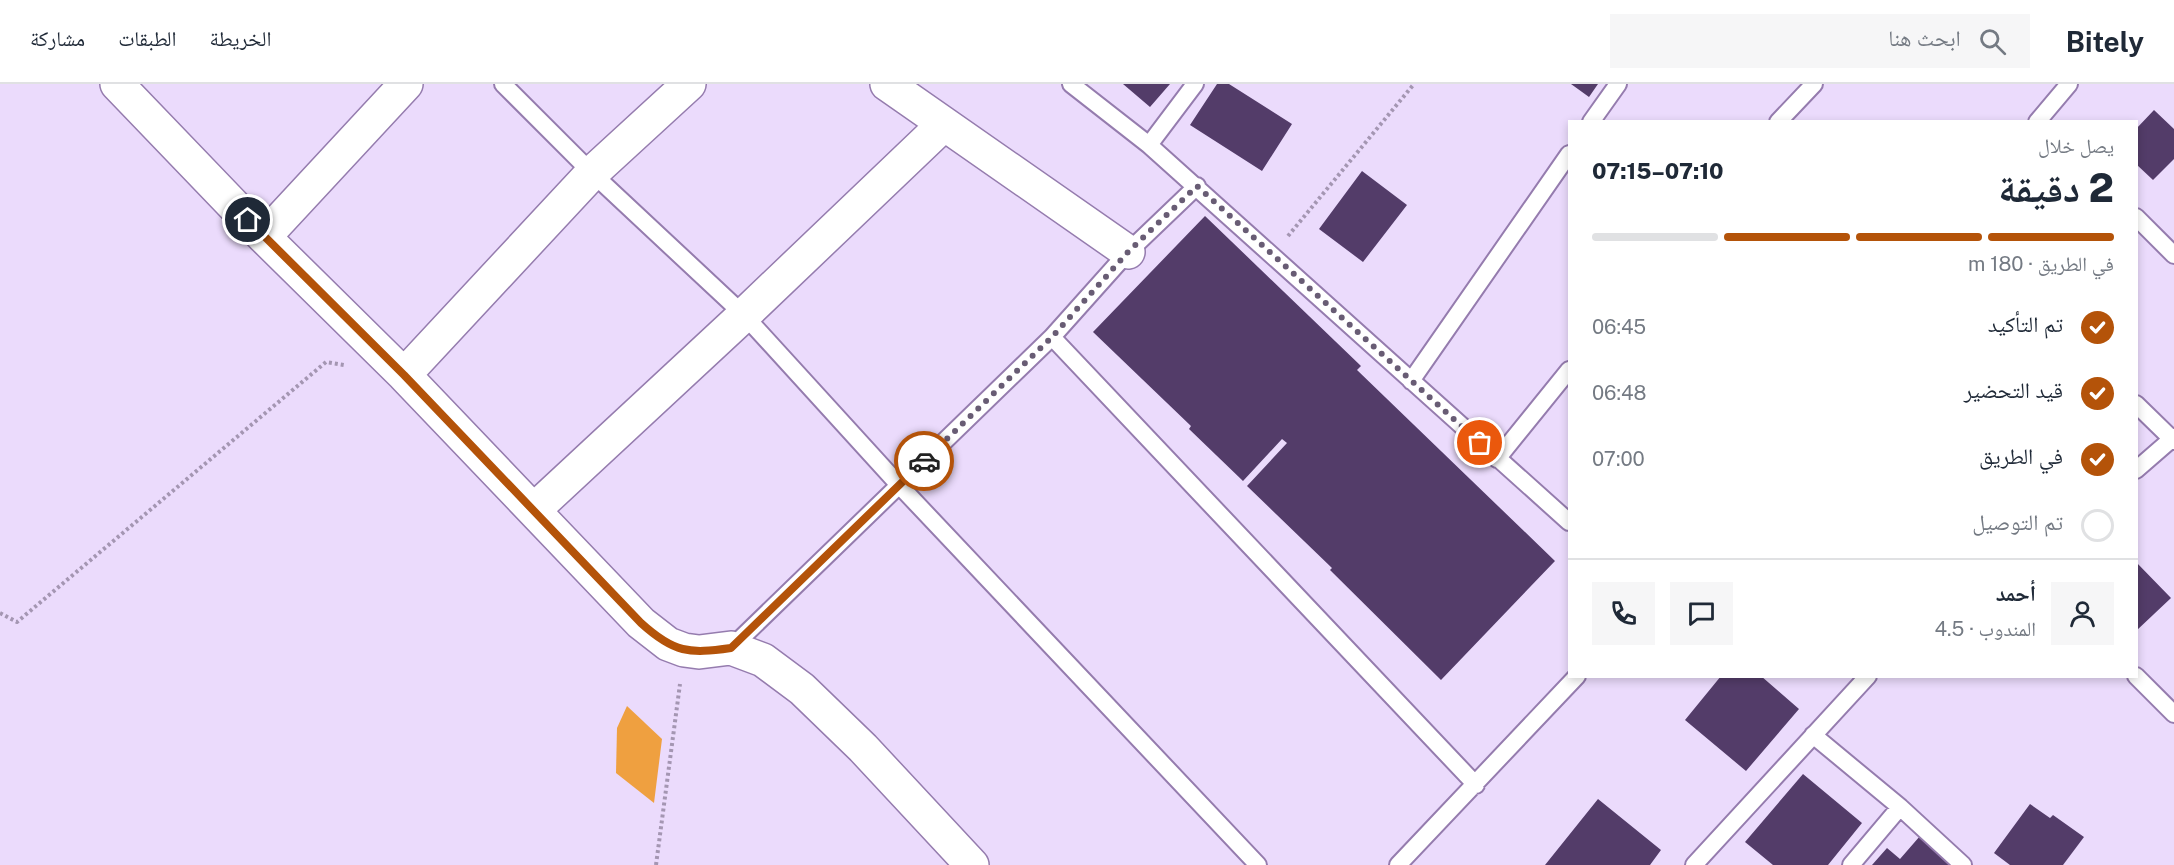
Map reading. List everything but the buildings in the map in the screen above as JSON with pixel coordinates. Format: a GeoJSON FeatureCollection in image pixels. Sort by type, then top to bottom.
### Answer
{"type":"FeatureCollection","features":[{"type":"Feature","properties":{"kind":"street"},"geometry":{"type":"LineString","coordinates":[[117,84],[264,237],[404,375],[641,623],[668,644],[684,650],[699,652],[731,648],[763,660],[802,689],[863,748],[972,865]]}},
{"type":"Feature","properties":{"kind":"street"},"geometry":{"type":"LineString","coordinates":[[404,375],[592,173],[689,84]]}},
{"type":"Feature","properties":{"kind":"street"},"geometry":{"type":"LineString","coordinates":[[887,84],[1128,252]]}},
{"type":"Feature","properties":{"kind":"street"},"geometry":{"type":"LineString","coordinates":[[264,237],[398,86]]}},
{"type":"Feature","properties":{"kind":"street"},"geometry":{"type":"LineString","coordinates":[[534,510],[744,315],[943,125]]}},
{"type":"Feature","properties":{"kind":"lane"},"geometry":{"type":"LineString","coordinates":[[503,84],[592,173],[744,315],[899,485],[1258,865]]}},
{"type":"Feature","properties":{"kind":"lane"},"geometry":{"type":"LineString","coordinates":[[1071,84],[1197,186],[1568,521]]}},
{"type":"Feature","properties":{"kind":"lane"},"geometry":{"type":"LineString","coordinates":[[1149,145],[1195,84]]}},
{"type":"Feature","properties":{"kind":"lane"},"geometry":{"type":"LineString","coordinates":[[1592,120],[1618,84]]}},
{"type":"Feature","properties":{"kind":"lane"},"geometry":{"type":"LineString","coordinates":[[1780,120],[1814,84]]}},
{"type":"Feature","properties":{"kind":"lane"},"geometry":{"type":"LineString","coordinates":[[2040,120],[2069,84]]}},
{"type":"Feature","properties":{"kind":"lane"},"geometry":{"type":"LineString","coordinates":[[1411,381],[1568,155]]}},
{"type":"Feature","properties":{"kind":"lane"},"geometry":{"type":"LineString","coordinates":[[731,648],[1052,337],[1128,252],[1197,186]]}},
{"type":"Feature","properties":{"kind":"lane"},"geometry":{"type":"LineString","coordinates":[[2138,219],[2174,255]]}},
{"type":"Feature","properties":{"kind":"lane"},"geometry":{"type":"LineString","coordinates":[[1052,337],[1476,785]]}},
{"type":"Feature","properties":{"kind":"lane"},"geometry":{"type":"LineString","coordinates":[[1497,459],[1568,371]]}},
{"type":"Feature","properties":{"kind":"lane"},"geometry":{"type":"LineString","coordinates":[[2138,406],[2173,439],[2138,468]]}},
{"type":"Feature","properties":{"kind":"lane"},"geometry":{"type":"LineString","coordinates":[[1398,865],[1575,678]]}},
{"type":"Feature","properties":{"kind":"lane"},"geometry":{"type":"LineString","coordinates":[[1694,865],[1866,678]]}},
{"type":"Feature","properties":{"kind":"lane"},"geometry":{"type":"LineString","coordinates":[[2138,678],[2174,714]]}},
{"type":"Feature","properties":{"kind":"lane"},"geometry":{"type":"LineString","coordinates":[[1813,735],[1900,807],[1963,865]]}},
{"type":"Feature","properties":{"kind":"lane"},"geometry":{"type":"LineString","coordinates":[[1851,865],[1900,807]]}},
{"type":"Feature","properties":{"kind":"path"},"geometry":{"type":"LineString","coordinates":[[1272,255],[1414,84]]}},
{"type":"Feature","properties":{"kind":"path"},"geometry":{"type":"LineString","coordinates":[[0,613],[17,622],[326,362],[349,366]]}},
{"type":"Feature","properties":{"kind":"path"},"geometry":{"type":"LineString","coordinates":[[656,865],[684,650]]}},
{"type":"Feature","properties":{"kind":"shaded area"},"geometry":{"type":"Polygon","coordinates":[[[627,706],[662,739],[654,803],[616,773],[617,728],[627,706]]]}},
{"type":"Feature","properties":{"kind":"way so far"},"geometry":{"type":"LineString","coordinates":[[924,461],[1052,337],[1128,252],[1197,186],[1480,443]]}},
{"type":"Feature","properties":{"kind":"route"},"geometry":{"type":"LineString","coordinates":[[248,220],[404,375],[641,623],[655,636],[684,650],[699,652],[731,648],[924,461]]}}]}
